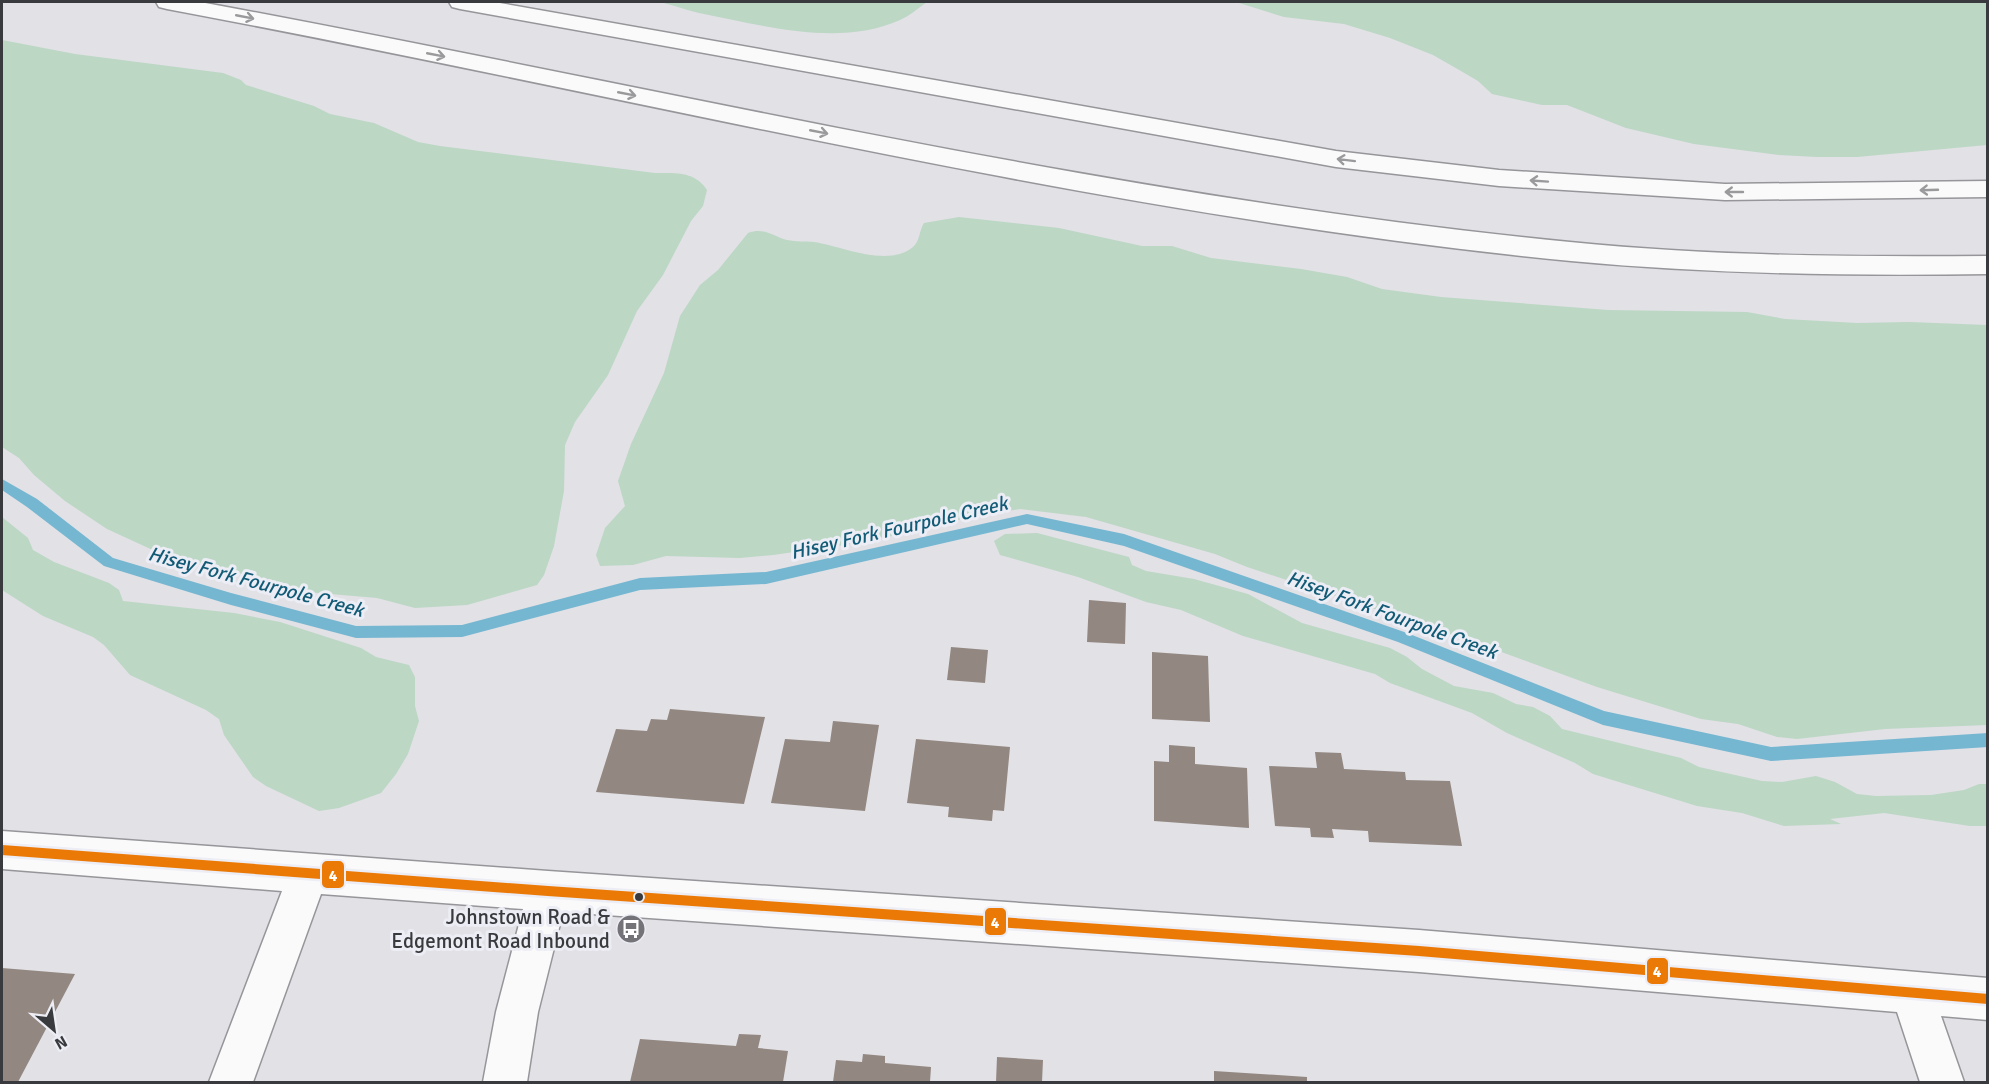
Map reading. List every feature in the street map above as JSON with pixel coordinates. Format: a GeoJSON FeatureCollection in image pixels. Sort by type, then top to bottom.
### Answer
{"type":"FeatureCollection","features":[{"type":"Feature","properties":{"kind":"main road"},"geometry":{"type":"LineString","coordinates":[[167,2],[1147,196],[1348,227],[1505,246],[1646,258],[1764,264],[1988,265]]}},
{"type":"Feature","properties":{"kind":"main road"},"geometry":{"type":"LineString","coordinates":[[460,2],[1336,159],[1499,178],[1725,192],[1988,189]]}},
{"type":"Feature","properties":{"kind":"main road"},"geometry":{"type":"LineString","coordinates":[[2,850],[548,891],[1419,951],[1988,999]]}},
{"type":"Feature","properties":{"kind":"main road"},"geometry":{"type":"LineString","coordinates":[[231,1083],[309,873]]}},
{"type":"Feature","properties":{"kind":"main road"},"geometry":{"type":"LineString","coordinates":[[505,1083],[517,1012],[548,891]]}},
{"type":"Feature","properties":{"kind":"main road"},"geometry":{"type":"LineString","coordinates":[[1912,993],[1942,1083]]}},
{"type":"Feature","properties":{"kind":"green space"},"geometry":{"type":"Polygon","coordinates":[[[659,2],[927,2],[904,18],[877,28],[828,33],[802,32],[752,24],[659,2]]]}},
{"type":"Feature","properties":{"kind":"green space"},"geometry":{"type":"Polygon","coordinates":[[[1236,2],[1987,2],[1987,145],[1857,157],[1817,157],[1779,155],[1694,144],[1626,128],[1567,105],[1542,105],[1492,94],[1478,81],[1433,55],[1390,38],[1344,24],[1284,17],[1236,2]]]}},
{"type":"Feature","properties":{"kind":"green space"},"geometry":{"type":"Polygon","coordinates":[[[2,40],[75,54],[223,73],[241,80],[246,85],[314,106],[330,114],[374,123],[418,142],[655,173],[684,174],[697,179],[702,184],[707,190],[703,206],[691,221],[663,275],[637,311],[608,375],[575,422],[565,445],[564,491],[554,546],[544,575],[537,585],[467,605],[415,608],[377,598],[307,592],[235,572],[184,562],[107,529],[65,501],[34,475],[19,458],[2,447],[2,40]]]}},
{"type":"Feature","properties":{"kind":"green space"},"geometry":{"type":"Polygon","coordinates":[[[959,217],[1059,228],[1142,246],[1172,246],[1211,258],[1301,269],[1347,277],[1382,289],[1441,297],[1608,310],[1747,312],[1785,319],[1857,323],[1987,325],[1987,725],[1885,729],[1797,739],[1777,737],[1738,724],[1701,719],[1597,687],[1477,643],[1247,567],[1215,554],[1086,517],[1020,509],[923,526],[879,540],[773,555],[740,558],[666,556],[633,565],[600,566],[596,555],[605,528],[625,506],[618,481],[631,444],[664,373],[680,316],[700,285],[718,270],[748,233],[759,231],[787,240],[814,242],[864,254],[891,256],[913,247],[924,223],[959,217]]]}},
{"type":"Feature","properties":{"kind":"green space"},"geometry":{"type":"Polygon","coordinates":[[[2,517],[28,538],[33,550],[54,562],[109,583],[119,590],[123,601],[234,613],[280,622],[361,648],[376,657],[409,665],[415,677],[415,706],[419,721],[408,754],[396,774],[381,793],[339,808],[319,811],[266,786],[253,777],[224,735],[219,719],[206,710],[130,675],[104,645],[93,637],[43,616],[2,590],[2,517]]]}},
{"type":"Feature","properties":{"kind":"green space"},"geometry":{"type":"Polygon","coordinates":[[[1037,533],[1129,557],[1132,565],[1146,571],[1194,579],[1248,594],[1302,623],[1390,648],[1454,686],[1493,693],[1516,704],[1533,707],[1550,716],[1562,729],[1681,758],[1699,767],[1762,781],[1782,782],[1816,776],[1835,782],[1857,794],[1876,796],[1931,795],[1987,784],[1987,826],[1970,826],[1884,813],[1830,819],[1841,824],[1784,826],[1742,813],[1697,806],[1593,774],[1575,763],[1507,733],[1472,713],[1390,683],[1375,674],[1243,636],[1181,610],[1146,602],[1078,577],[1000,555],[994,541],[1005,534],[1037,533]]]}},
{"type":"Feature","properties":{"kind":"building"},"geometry":{"type":"Polygon","coordinates":[[[1089,600],[1126,603],[1125,644],[1087,642],[1089,600]]]}},
{"type":"Feature","properties":{"kind":"building"},"geometry":{"type":"Polygon","coordinates":[[[951,647],[988,650],[985,683],[947,680],[951,647]]]}},
{"type":"Feature","properties":{"kind":"building"},"geometry":{"type":"Polygon","coordinates":[[[1152,652],[1208,656],[1210,722],[1152,719],[1152,652]]]}},
{"type":"Feature","properties":{"kind":"building"},"geometry":{"type":"Polygon","coordinates":[[[670,709],[765,717],[744,804],[596,792],[616,729],[647,731],[651,719],[667,720],[670,709]]]}},
{"type":"Feature","properties":{"kind":"building"},"geometry":{"type":"Polygon","coordinates":[[[833,721],[879,725],[865,811],[771,803],[785,739],[830,742],[833,721]]]}},
{"type":"Feature","properties":{"kind":"building"},"geometry":{"type":"Polygon","coordinates":[[[916,739],[1010,747],[1004,811],[993,810],[992,821],[948,817],[949,807],[907,803],[916,739]]]}},
{"type":"Feature","properties":{"kind":"building"},"geometry":{"type":"Polygon","coordinates":[[[1169,745],[1195,747],[1195,764],[1247,768],[1249,828],[1154,821],[1154,761],[1169,762],[1169,745]]]}},
{"type":"Feature","properties":{"kind":"building"},"geometry":{"type":"Polygon","coordinates":[[[1315,752],[1341,753],[1344,769],[1405,772],[1406,780],[1450,781],[1462,846],[1369,842],[1368,831],[1332,829],[1334,838],[1311,837],[1310,828],[1275,826],[1269,766],[1317,768],[1315,752]]]}},
{"type":"Feature","properties":{"kind":"building"},"geometry":{"type":"Polygon","coordinates":[[[2,968],[75,974],[18,1082],[2,1082],[2,968]]]}},
{"type":"Feature","properties":{"kind":"building"},"geometry":{"type":"Polygon","coordinates":[[[739,1034],[761,1035],[758,1048],[788,1051],[783,1082],[630,1082],[640,1039],[736,1046],[739,1034]]]}},
{"type":"Feature","properties":{"kind":"building"},"geometry":{"type":"Polygon","coordinates":[[[863,1054],[885,1056],[885,1063],[931,1067],[930,1082],[833,1082],[836,1060],[862,1062],[863,1054]]]}},
{"type":"Feature","properties":{"kind":"building"},"geometry":{"type":"Polygon","coordinates":[[[997,1057],[1043,1060],[1042,1082],[996,1082],[997,1057]]]}},
{"type":"Feature","properties":{"kind":"building"},"geometry":{"type":"Polygon","coordinates":[[[1214,1071],[1307,1077],[1307,1082],[1214,1082],[1214,1071]]]}},
{"type":"Feature","properties":{"kind":"waterway","name":"Hisey Fork Fourpole Creek"},"geometry":{"type":"LineString","coordinates":[[2,484],[32,503],[109,562],[231,599],[356,632],[462,631],[640,584],[766,578],[1027,519],[1124,540],[1402,637],[1603,718],[1771,754],[1988,740]]}},
{"type":"Feature","properties":{"kind":"transit line","name":"4"},"geometry":{"type":"LineString","coordinates":[[2,850],[548,891],[1419,951],[1988,999]]}},
{"type":"Feature","properties":{"kind":"place","name":"Johnstown Road & Edgemont Road Inbound"},"geometry":{"type":"Point","coordinates":[631,929]}}]}
